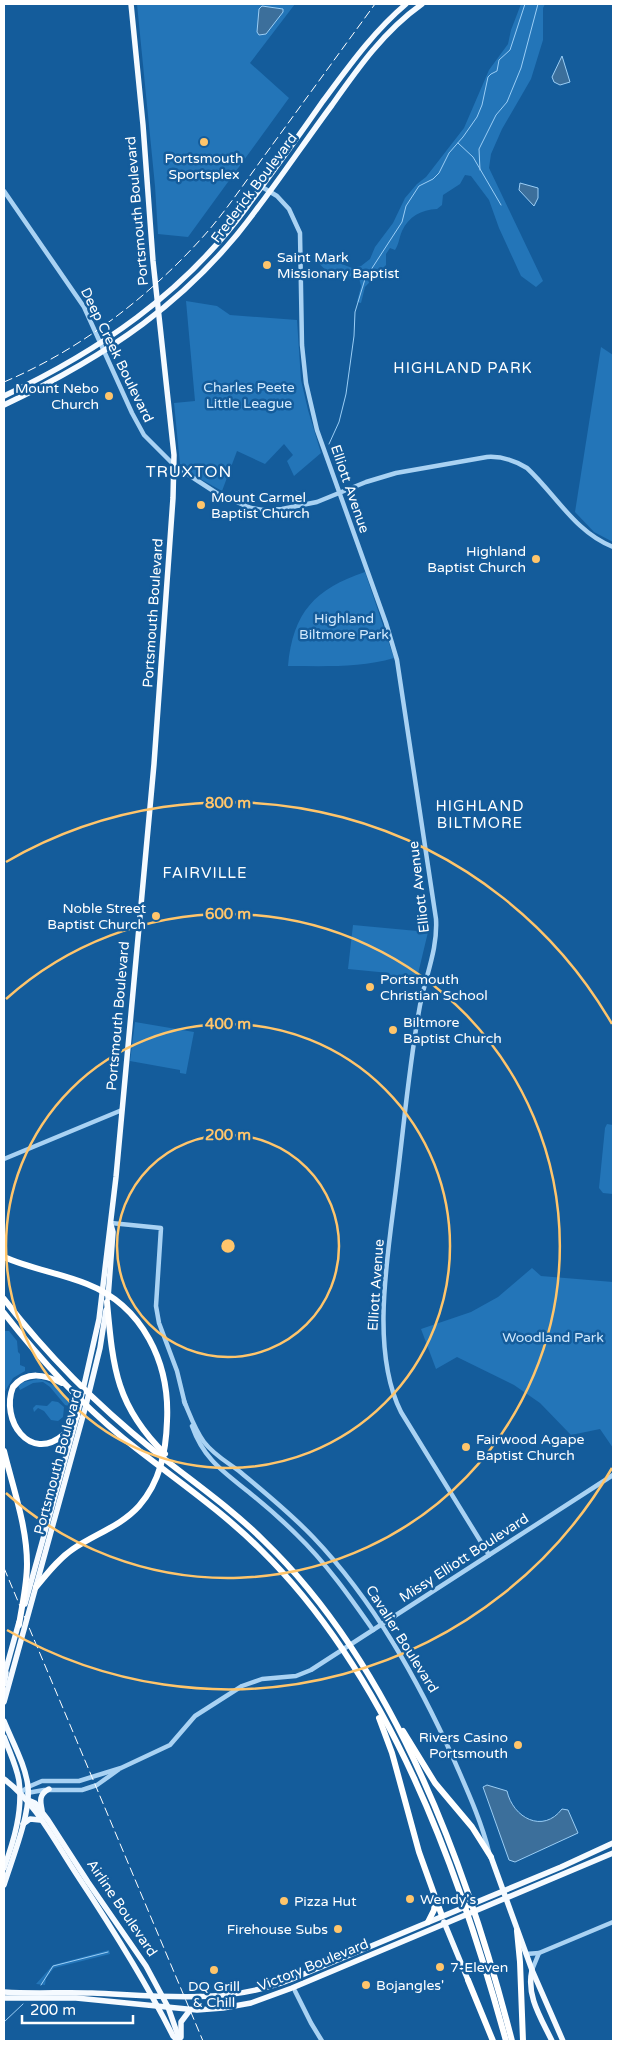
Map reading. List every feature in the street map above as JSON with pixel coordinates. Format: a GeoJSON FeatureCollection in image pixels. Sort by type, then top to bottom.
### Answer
{"type":"FeatureCollection","features":[{"type":"Feature","properties":{"kind":"highway"},"geometry":{"type":"LineString","coordinates":[[4,1257],[88,1284],[122,1305],[135,1317],[150,1338],[162,1368],[166,1389],[168,1412],[165,1446],[161,1466],[154,1484],[138,1508],[116,1525],[66,1554],[36,1587]]}},
{"type":"Feature","properties":{"kind":"highway"},"geometry":{"type":"LineString","coordinates":[[4,1298],[28,1330],[99,1404],[234,1513],[279,1556],[311,1591],[357,1654],[427,1771],[479,1837],[491,1857]]}},
{"type":"Feature","properties":{"kind":"highway"},"geometry":{"type":"LineString","coordinates":[[107,1302],[117,1380],[131,1413],[153,1446]]}},
{"type":"Feature","properties":{"kind":"highway"},"geometry":{"type":"LineString","coordinates":[[4,1313],[65,1384],[99,1417],[259,1548],[300,1592],[337,1640],[362,1680],[410,1772],[477,1924],[512,2041]]}},
{"type":"Feature","properties":{"kind":"highway"},"geometry":{"type":"LineString","coordinates":[[65,1384],[41,1375],[29,1376],[20,1380],[11,1389],[6,1398],[4,1413],[7,1423],[13,1433],[23,1440],[40,1444],[52,1442],[62,1435],[77,1416]]}},
{"type":"Feature","properties":{"kind":"highway"},"geometry":{"type":"LineString","coordinates":[[4,1451],[22,1523],[27,1555],[26,1581],[18,1625]]}},
{"type":"Feature","properties":{"kind":"highway"},"geometry":{"type":"LineString","coordinates":[[362,1680],[392,1753],[410,1826],[442,1916]]}},
{"type":"Feature","properties":{"kind":"highway"},"geometry":{"type":"LineString","coordinates":[[382,1698],[429,1796],[463,1894],[506,2041]]}},
{"type":"Feature","properties":{"kind":"highway"},"geometry":{"type":"LineString","coordinates":[[428,1922],[434,1910],[435,1898]]}},
{"type":"Feature","properties":{"kind":"highway"},"geometry":{"type":"LineString","coordinates":[[517,1931],[524,2041]]}},
{"type":"Feature","properties":{"kind":"highway"},"geometry":{"type":"LineString","coordinates":[[468,1980],[494,2041]]}},
{"type":"Feature","properties":{"kind":"main road","name":"Portsmouth Boulevard"},"geometry":{"type":"LineString","coordinates":[[4,1674],[77,1416],[95,1341],[111,1223],[154,764],[174,466],[131,4]]}},
{"type":"Feature","properties":{"kind":"main road","name":"Frederick Boulevard"},"geometry":{"type":"LineString","coordinates":[[4,396],[50,374],[101,343],[158,302],[213,249],[262,187],[358,54],[376,32],[406,4]]}},
{"type":"Feature","properties":{"kind":"main road","name":"Frederick Boulevard"},"geometry":{"type":"LineString","coordinates":[[4,405],[55,381],[105,351],[159,312],[191,284],[221,253],[270,192],[345,86],[385,35],[422,4]]}},
{"type":"Feature","properties":{"kind":"main road","name":"Portsmouth Boulevard"},"geometry":{"type":"LineString","coordinates":[[4,1699],[94,1374],[107,1302],[113,1236],[111,1223]]}},
{"type":"Feature","properties":{"kind":"main road"},"geometry":{"type":"LineString","coordinates":[[4,1684],[8,1664]]}},
{"type":"Feature","properties":{"kind":"main road"},"geometry":{"type":"LineString","coordinates":[[4,1721],[28,1793],[23,1824],[4,1885]]}},
{"type":"Feature","properties":{"kind":"main road"},"geometry":{"type":"LineString","coordinates":[[4,1738],[18,1775],[20,1793],[17,1827],[4,1868]]}},
{"type":"Feature","properties":{"kind":"main road","name":"Airline Boulevard"},"geometry":{"type":"LineString","coordinates":[[4,1779],[20,1793],[28,1793]]}},
{"type":"Feature","properties":{"kind":"main road"},"geometry":{"type":"LineString","coordinates":[[43,1812],[41,1798],[49,1790]]}},
{"type":"Feature","properties":{"kind":"main road","name":"Airline Boulevard"},"geometry":{"type":"LineString","coordinates":[[28,1793],[33,1802],[43,1812],[59,1842],[101,1906],[153,1996],[173,2036],[180,2041]]}},
{"type":"Feature","properties":{"kind":"main road","name":"Airline Boulevard"},"geometry":{"type":"LineString","coordinates":[[28,1793],[40,1820],[59,1842]]}},
{"type":"Feature","properties":{"kind":"main road"},"geometry":{"type":"LineString","coordinates":[[23,1824],[30,1819],[40,1820]]}},
{"type":"Feature","properties":{"kind":"main road","name":"Victory Boulevard"},"geometry":{"type":"LineString","coordinates":[[4,1992],[225,1996],[257,1991],[287,1982],[613,1842]]}},
{"type":"Feature","properties":{"kind":"main road","name":"Victory Boulevard"},"geometry":{"type":"LineString","coordinates":[[4,1998],[76,1998],[190,2010],[223,2008],[264,1999],[506,1900],[613,1853]]}},
{"type":"Feature","properties":{"kind":"main road","name":"Cavalier Boulevard"},"geometry":{"type":"LineString","coordinates":[[491,1857],[532,1970],[563,2041]]}},
{"type":"Feature","properties":{"kind":"main road","name":"Airline Boulevard"},"geometry":{"type":"LineString","coordinates":[[101,1906],[146,1966],[168,2007],[180,2041]]}},
{"type":"Feature","properties":{"kind":"main road"},"geometry":{"type":"LineString","coordinates":[[442,1916],[468,1980]]}},
{"type":"Feature","properties":{"kind":"main road","name":"Cavalier Boulevard"},"geometry":{"type":"LineString","coordinates":[[532,1970],[530,1986],[532,1996],[552,2041]]}},
{"type":"Feature","properties":{"kind":"main road"},"geometry":{"type":"LineString","coordinates":[[180,2041],[181,2022],[190,2010]]}},
{"type":"Feature","properties":{"kind":"street","name":"Elliott Avenue"},"geometry":{"type":"LineString","coordinates":[[262,187],[277,196],[289,209],[300,233],[302,345],[306,383],[317,430],[386,623],[397,660],[437,928],[435,950],[419,1009],[404,1116],[385,1297],[386,1361],[390,1385],[399,1409],[489,1555]]}},
{"type":"Feature","properties":{"kind":"street","name":"Deep Creek Boulevard"},"geometry":{"type":"LineString","coordinates":[[4,191],[78,297],[105,351],[138,426],[152,445],[174,466],[197,482],[236,503],[259,510],[278,510],[307,505],[366,482],[396,473],[487,457],[501,457],[517,462],[527,468],[587,532],[599,541],[613,547]]}},
{"type":"Feature","properties":{"kind":"street"},"geometry":{"type":"LineString","coordinates":[[4,1159],[122,1110]]}},
{"type":"Feature","properties":{"kind":"street","name":"Cavalier Boulevard"},"geometry":{"type":"LineString","coordinates":[[111,1223],[161,1228],[156,1306],[159,1323],[175,1366],[195,1436],[208,1458],[220,1470],[265,1505],[298,1536],[340,1584],[373,1630]]}},
{"type":"Feature","properties":{"kind":"street","name":"Cavalier Boulevard"},"geometry":{"type":"LineString","coordinates":[[184,1402],[197,1430],[210,1449],[270,1497],[314,1538],[341,1569],[381,1625],[411,1672],[446,1742],[483,1829],[491,1857]]}},
{"type":"Feature","properties":{"kind":"street","name":"Missy Elliott Boulevard"},"geometry":{"type":"LineString","coordinates":[[28,1793],[49,1780],[79,1781],[121,1768],[170,1745],[195,1716],[242,1686],[262,1679],[289,1678],[303,1674],[613,1475]]}},
{"type":"Feature","properties":{"kind":"street","name":"Missy Elliott Boulevard"},"geometry":{"type":"LineString","coordinates":[[20,1793],[49,1790],[82,1790],[97,1785],[121,1768]]}},
{"type":"Feature","properties":{"kind":"street"},"geometry":{"type":"LineString","coordinates":[[526,1954],[539,1953],[613,1922]]}},
{"type":"Feature","properties":{"kind":"street"},"geometry":{"type":"LineString","coordinates":[[532,1970],[539,1953]]}},
{"type":"Feature","properties":{"kind":"street"},"geometry":{"type":"LineString","coordinates":[[295,1991],[322,2041]]}},
{"type":"Feature","properties":{"kind":"green space","name":"Portsmouth Sportsplex"},"geometry":{"type":"Polygon","coordinates":[[[137,4],[295,4],[250,63],[289,98],[188,237],[158,234],[137,4]]]}},
{"type":"Feature","properties":{"kind":"green space"},"geometry":{"type":"Polygon","coordinates":[[[521,4],[545,4],[543,8],[543,40],[531,79],[502,129],[491,154],[489,168],[543,281],[536,287],[521,276],[499,228],[489,200],[471,176],[465,175],[460,184],[443,195],[442,205],[437,209],[421,212],[408,221],[395,250],[390,248],[386,254],[386,265],[365,287],[361,303],[357,302],[361,286],[359,278],[348,276],[339,280],[313,257],[314,253],[352,268],[361,266],[370,259],[375,247],[393,223],[405,198],[426,177],[464,128],[489,70],[508,44],[521,4]]]}},
{"type":"Feature","properties":{"kind":"green space","name":"Charles Peete Little League"},"geometry":{"type":"Polygon","coordinates":[[[186,301],[217,306],[230,315],[297,320],[301,380],[321,453],[294,476],[287,461],[293,455],[284,444],[265,464],[237,451],[222,491],[186,471],[180,464],[174,403],[195,401],[186,301]]]}},
{"type":"Feature","properties":{"kind":"green space"},"geometry":{"type":"Polygon","coordinates":[[[601,347],[613,355],[613,542],[594,532],[575,512],[601,347]]]}},
{"type":"Feature","properties":{"kind":"green space","name":"Highland Biltmore Park"},"geometry":{"type":"Polygon","coordinates":[[[365,572],[394,658],[355,665],[288,666],[295,631],[301,617],[310,605],[333,586],[365,572]]]}},
{"type":"Feature","properties":{"kind":"green space"},"geometry":{"type":"Polygon","coordinates":[[[353,925],[428,932],[417,978],[348,969],[353,925]]]}},
{"type":"Feature","properties":{"kind":"green space"},"geometry":{"type":"Polygon","coordinates":[[[135,1022],[194,1032],[186,1074],[180,1073],[180,1070],[130,1061],[135,1022]]]}},
{"type":"Feature","properties":{"kind":"green space"},"geometry":{"type":"Polygon","coordinates":[[[607,1124],[613,1125],[613,1194],[603,1193],[599,1188],[607,1124]]]}},
{"type":"Feature","properties":{"kind":"green space","name":"Woodland Park"},"geometry":{"type":"Polygon","coordinates":[[[532,1268],[541,1276],[613,1282],[613,1448],[600,1429],[571,1435],[540,1403],[514,1385],[457,1357],[436,1369],[421,1329],[471,1312],[498,1297],[532,1268]]]}},
{"type":"Feature","properties":{"kind":"green space"},"geometry":{"type":"Polygon","coordinates":[[[4,1331],[9,1331],[17,1341],[20,1365],[25,1367],[25,1371],[13,1378],[4,1393],[4,1331]]]}},
{"type":"Feature","properties":{"kind":"green space"},"geometry":{"type":"Polygon","coordinates":[[[38,1379],[58,1388],[71,1404],[69,1406],[65,1405],[50,1387],[43,1382],[33,1383],[20,1390],[18,1385],[38,1379]]]}},
{"type":"Feature","properties":{"kind":"green space"},"geometry":{"type":"Polygon","coordinates":[[[52,1401],[58,1402],[64,1407],[63,1417],[58,1421],[51,1420],[44,1411],[38,1408],[34,1412],[33,1408],[36,1405],[47,1406],[52,1401]]]}},
{"type":"Feature","properties":{"kind":"green space"},"geometry":{"type":"Polygon","coordinates":[[[109,1950],[110,1954],[54,1968],[46,1978],[45,1985],[36,1984],[53,1965],[109,1950]]]}},
{"type":"Feature","properties":{"kind":"shaded area"},"geometry":{"type":"Polygon","coordinates":[[[262,6],[283,9],[283,12],[266,34],[259,35],[257,32],[259,9],[262,6]]]}},
{"type":"Feature","properties":{"kind":"shaded area"},"geometry":{"type":"Polygon","coordinates":[[[562,56],[570,82],[560,85],[554,82],[552,77],[562,56]]]}},
{"type":"Feature","properties":{"kind":"shaded area"},"geometry":{"type":"Polygon","coordinates":[[[520,183],[538,188],[538,198],[534,206],[519,190],[520,183]]]}},
{"type":"Feature","properties":{"kind":"shaded area"},"geometry":{"type":"Polygon","coordinates":[[[487,1785],[507,1791],[515,1809],[530,1820],[546,1821],[554,1817],[562,1809],[568,1810],[578,1833],[515,1862],[509,1860],[483,1787],[487,1785]]]}},
{"type":"Feature","properties":{"kind":"waterway"},"geometry":{"type":"LineString","coordinates":[[329,444],[339,422],[346,394],[354,336],[355,312],[365,279],[402,222],[406,206],[419,186],[433,179],[439,173],[449,153],[477,117],[482,105],[488,77],[497,71],[499,60],[510,50],[525,4]]}},
{"type":"Feature","properties":{"kind":"waterway"},"geometry":{"type":"LineString","coordinates":[[480,170],[479,149],[496,115],[507,102],[521,68],[538,4]]}},
{"type":"Feature","properties":{"kind":"waterway"},"geometry":{"type":"LineString","coordinates":[[458,143],[473,157],[501,205]]}},
{"type":"Feature","properties":{"kind":"waterway"},"geometry":{"type":"LineString","coordinates":[[41,1985],[53,1966],[108,1952]]}},
{"type":"Feature","properties":{"kind":"waterway"},"geometry":{"type":"LineString","coordinates":[[4,2022],[23,2004]]}},
{"type":"Feature","properties":{"kind":"railway"},"geometry":{"type":"LineString","coordinates":[[4,382],[33,369],[61,353],[115,318],[140,298],[187,254],[225,210],[375,4]]}},
{"type":"Feature","properties":{"kind":"railway"},"geometry":{"type":"LineString","coordinates":[[4,1568],[203,2041]]}},
{"type":"Feature","properties":{"kind":"place","name":"Portsmouth Sportsplex"},"geometry":{"type":"Point","coordinates":[204,142]}},
{"type":"Feature","properties":{"kind":"place","name":"Saint Mark Missionary Baptist"},"geometry":{"type":"Point","coordinates":[267,265]}},
{"type":"Feature","properties":{"kind":"place","name":"Mount Nebo Church"},"geometry":{"type":"Point","coordinates":[109,396]}},
{"type":"Feature","properties":{"kind":"place","name":"Mount Carmel Baptist Church"},"geometry":{"type":"Point","coordinates":[201,505]}},
{"type":"Feature","properties":{"kind":"place","name":"Highland Baptist Church"},"geometry":{"type":"Point","coordinates":[536,559]}},
{"type":"Feature","properties":{"kind":"place","name":"Noble Street Baptist Church"},"geometry":{"type":"Point","coordinates":[156,916]}},
{"type":"Feature","properties":{"kind":"place","name":"Portsmouth Christian School"},"geometry":{"type":"Point","coordinates":[370,987]}},
{"type":"Feature","properties":{"kind":"place","name":"Biltmore Baptist Church"},"geometry":{"type":"Point","coordinates":[393,1030]}},
{"type":"Feature","properties":{"kind":"place","name":"Fairwood Agape Baptist Church"},"geometry":{"type":"Point","coordinates":[466,1447]}},
{"type":"Feature","properties":{"kind":"place","name":"Rivers Casino Portsmouth"},"geometry":{"type":"Point","coordinates":[518,1745]}},
{"type":"Feature","properties":{"kind":"place","name":"Wendy's"},"geometry":{"type":"Point","coordinates":[410,1899]}},
{"type":"Feature","properties":{"kind":"place","name":"Pizza Hut"},"geometry":{"type":"Point","coordinates":[284,1901]}},
{"type":"Feature","properties":{"kind":"place","name":"Firehouse Subs"},"geometry":{"type":"Point","coordinates":[338,1929]}},
{"type":"Feature","properties":{"kind":"place","name":"7-Eleven"},"geometry":{"type":"Point","coordinates":[440,1967]}},
{"type":"Feature","properties":{"kind":"place","name":"DQ Grill & Chill"},"geometry":{"type":"Point","coordinates":[214,1970]}},
{"type":"Feature","properties":{"kind":"place","name":"Bojangles'"},"geometry":{"type":"Point","coordinates":[366,1985]}},
{"type":"Feature","properties":{"kind":"district","name":"HIGHLAND PARK"},"geometry":{"type":"Point","coordinates":[463,368]}},
{"type":"Feature","properties":{"kind":"district","name":"TRUXTON"},"geometry":{"type":"Point","coordinates":[189,472]}},
{"type":"Feature","properties":{"kind":"district","name":"HIGHLAND BILTMORE"},"geometry":{"type":"Point","coordinates":[480,814]}},
{"type":"Feature","properties":{"kind":"district","name":"FAIRVILLE"},"geometry":{"type":"Point","coordinates":[205,873]}}]}
